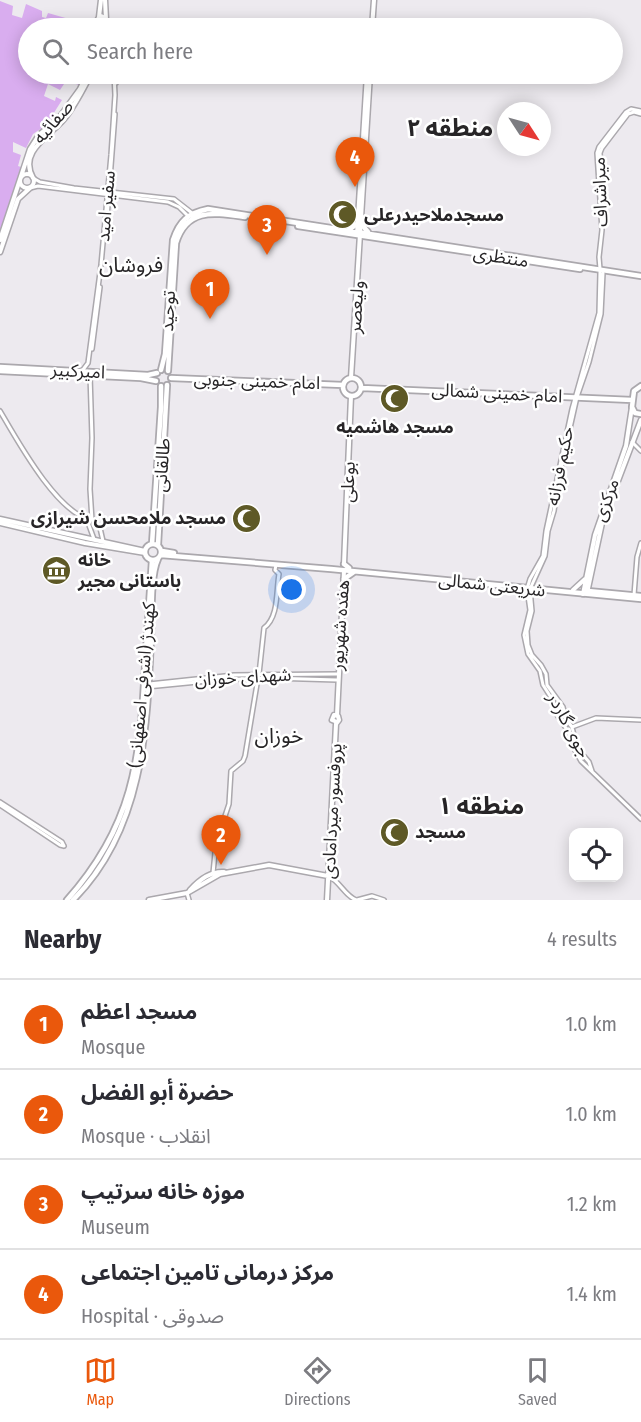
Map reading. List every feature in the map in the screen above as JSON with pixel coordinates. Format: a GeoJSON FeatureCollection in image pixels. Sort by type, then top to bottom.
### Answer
{"type":"FeatureCollection","features":[{"type":"Feature","properties":{"kind":"main road"},"geometry":{"type":"LineString","coordinates":[[103,0],[106,18]]}},
{"type":"Feature","properties":{"kind":"main road"},"geometry":{"type":"LineString","coordinates":[[372,18],[373,0]]}},
{"type":"Feature","properties":{"kind":"main road"},"geometry":{"type":"LineString","coordinates":[[99,18],[103,10]]}},
{"type":"Feature","properties":{"kind":"main road"},"geometry":{"type":"LineString","coordinates":[[99,18],[101,16],[104,18]]}},
{"type":"Feature","properties":{"kind":"main road","name":"صفائیه"},"geometry":{"type":"LineString","coordinates":[[33,177],[29,165],[33,150],[63,121],[83,84]]}},
{"type":"Feature","properties":{"kind":"main road","name":"صفائیه"},"geometry":{"type":"LineString","coordinates":[[0,240],[27,155],[34,142],[59,118],[83,84]]}},
{"type":"Feature","properties":{"kind":"main road","name":"ولیعصر"},"geometry":{"type":"LineString","coordinates":[[351,378],[369,84]]}},
{"type":"Feature","properties":{"kind":"main road"},"geometry":{"type":"LineString","coordinates":[[0,252],[18,199],[30,188],[34,182],[33,177],[23,175],[20,184],[23,188],[30,188]]}},
{"type":"Feature","properties":{"kind":"main road","name":"توحید"},"geometry":{"type":"LineString","coordinates":[[171,288],[171,248],[181,222],[193,213],[208,209],[224,210],[359,234]]}},
{"type":"Feature","properties":{"kind":"main road","name":"توحید"},"geometry":{"type":"LineString","coordinates":[[164,369],[176,243],[182,228],[189,221],[197,216],[216,214],[349,230],[359,234]]}},
{"type":"Feature","properties":{"kind":"main road"},"geometry":{"type":"LineString","coordinates":[[349,230],[360,224],[370,234]]}},
{"type":"Feature","properties":{"kind":"main road","name":"منتظری"},"geometry":{"type":"LineString","coordinates":[[359,234],[482,253]]}},
{"type":"Feature","properties":{"kind":"main road","name":"منتظری"},"geometry":{"type":"LineString","coordinates":[[359,234],[641,277]]}},
{"type":"Feature","properties":{"kind":"main road","name":"امیرکبیر"},"geometry":{"type":"LineString","coordinates":[[0,369],[152,378],[164,369]]}},
{"type":"Feature","properties":{"kind":"main road"},"geometry":{"type":"LineString","coordinates":[[152,378],[164,388],[171,378],[164,369]]}},
{"type":"Feature","properties":{"kind":"main road","name":"امیرکبیر"},"geometry":{"type":"LineString","coordinates":[[13,370],[89,373]]}},
{"type":"Feature","properties":{"kind":"main road","name":"امام خمینی جنوبی"},"geometry":{"type":"LineString","coordinates":[[171,378],[343,385]]}},
{"type":"Feature","properties":{"kind":"main road"},"geometry":{"type":"LineString","coordinates":[[351,378],[359,381],[362,388],[359,394],[351,396],[344,392],[343,385],[351,378]]}},
{"type":"Feature","properties":{"kind":"main road"},"geometry":{"type":"LineString","coordinates":[[640,385],[634,391],[632,407],[635,413],[641,414]]}},
{"type":"Feature","properties":{"kind":"main road","name":"طالقانی"},"geometry":{"type":"LineString","coordinates":[[155,544],[164,388]]}},
{"type":"Feature","properties":{"kind":"main road","name":"امام خمینی شمالی"},"geometry":{"type":"LineString","coordinates":[[362,388],[632,400]]}},
{"type":"Feature","properties":{"kind":"main road","name":"بوعلی"},"geometry":{"type":"LineString","coordinates":[[345,568],[351,396]]}},
{"type":"Feature","properties":{"kind":"main road","name":"مرکزی"},"geometry":{"type":"LineString","coordinates":[[623,460],[632,407]]}},
{"type":"Feature","properties":{"kind":"main road"},"geometry":{"type":"LineString","coordinates":[[630,422],[636,419],[640,421]]}},
{"type":"Feature","properties":{"kind":"main road","name":"مرکزی"},"geometry":{"type":"LineString","coordinates":[[585,593],[598,522],[640,421]]}},
{"type":"Feature","properties":{"kind":"main road"},"geometry":{"type":"LineString","coordinates":[[0,521],[145,552],[157,559],[336,570],[345,568]]}},
{"type":"Feature","properties":{"kind":"main road"},"geometry":{"type":"LineString","coordinates":[[43,531],[86,543],[145,552],[155,544]]}},
{"type":"Feature","properties":{"kind":"main road"},"geometry":{"type":"LineString","coordinates":[[155,544],[157,559]]}},
{"type":"Feature","properties":{"kind":"main road"},"geometry":{"type":"LineString","coordinates":[[157,559],[345,568]]}},
{"type":"Feature","properties":{"kind":"main road","name":"کهندژ (اشرفی اصفهانی)"},"geometry":{"type":"LineString","coordinates":[[67,900],[108,844],[124,808],[136,767],[150,674],[157,559]]}},
{"type":"Feature","properties":{"kind":"main road","name":"کهندژ (اشرفی اصفهانی)"},"geometry":{"type":"LineString","coordinates":[[73,900],[103,861],[130,803],[139,775],[144,742],[157,559]]}},
{"type":"Feature","properties":{"kind":"main road","name":"شریعتی شمالی"},"geometry":{"type":"LineString","coordinates":[[345,568],[354,572],[641,598]]}},
{"type":"Feature","properties":{"kind":"main road","name":"شریعتی شمالی"},"geometry":{"type":"LineString","coordinates":[[345,568],[529,588],[634,595],[641,598]]}},
{"type":"Feature","properties":{"kind":"main road","name":"هفده شهریور"},"geometry":{"type":"LineString","coordinates":[[336,716],[345,568]]}},
{"type":"Feature","properties":{"kind":"main road"},"geometry":{"type":"LineString","coordinates":[[336,570],[343,579],[354,572]]}},
{"type":"Feature","properties":{"kind":"main road","name":"هفده شهریور"},"geometry":{"type":"LineString","coordinates":[[336,716],[343,579]]}},
{"type":"Feature","properties":{"kind":"main road"},"geometry":{"type":"LineString","coordinates":[[573,590],[588,580],[597,592]]}},
{"type":"Feature","properties":{"kind":"main road","name":"پروفسور میردامادی"},"geometry":{"type":"LineString","coordinates":[[326,900],[335,723],[339,720],[336,716]]}},
{"type":"Feature","properties":{"kind":"main road"},"geometry":{"type":"LineString","coordinates":[[149,900],[188,893],[219,875],[269,865],[328,876]]}},
{"type":"Feature","properties":{"kind":"main road"},"geometry":{"type":"LineString","coordinates":[[207,880],[213,873],[226,873]]}},
{"type":"Feature","properties":{"kind":"street","name":"سفیر امید"},"geometry":{"type":"LineString","coordinates":[[92,520],[89,373],[103,270],[108,193],[114,146],[115,84]]}},
{"type":"Feature","properties":{"kind":"street","name":"میراشراف"},"geometry":{"type":"LineString","coordinates":[[601,272],[599,261],[604,234],[600,153],[630,112],[641,112]]}},
{"type":"Feature","properties":{"kind":"street"},"geometry":{"type":"LineString","coordinates":[[33,177],[39,184]]}},
{"type":"Feature","properties":{"kind":"street"},"geometry":{"type":"LineString","coordinates":[[101,193],[109,183]]}},
{"type":"Feature","properties":{"kind":"street"},"geometry":{"type":"LineString","coordinates":[[30,188],[39,184],[122,195],[173,203],[193,213]]}},
{"type":"Feature","properties":{"kind":"street"},"geometry":{"type":"LineString","coordinates":[[101,193],[106,201]]}},
{"type":"Feature","properties":{"kind":"street","name":"سفیر امید"},"geometry":{"type":"LineString","coordinates":[[82,371],[88,363],[102,265],[108,193]]}},
{"type":"Feature","properties":{"kind":"street"},"geometry":{"type":"LineString","coordinates":[[184,209],[193,213]]}},
{"type":"Feature","properties":{"kind":"street"},"geometry":{"type":"LineString","coordinates":[[181,222],[184,209]]}},
{"type":"Feature","properties":{"kind":"street","name":"حکیم فرزانه"},"geometry":{"type":"LineString","coordinates":[[529,588],[545,556],[554,496],[598,313],[601,272]]}},
{"type":"Feature","properties":{"kind":"street"},"geometry":{"type":"LineString","coordinates":[[0,411],[23,451],[54,494],[79,516],[92,520],[100,528],[103,543]]}},
{"type":"Feature","properties":{"kind":"street"},"geometry":{"type":"LineString","coordinates":[[632,441],[641,451]]}},
{"type":"Feature","properties":{"kind":"street"},"geometry":{"type":"LineString","coordinates":[[629,448],[636,448]]}},
{"type":"Feature","properties":{"kind":"street"},"geometry":{"type":"LineString","coordinates":[[86,519],[94,541]]}},
{"type":"Feature","properties":{"kind":"street"},"geometry":{"type":"LineString","coordinates":[[634,595],[637,557],[641,543]]}},
{"type":"Feature","properties":{"kind":"street"},"geometry":{"type":"LineString","coordinates":[[213,873],[216,843],[229,804],[231,771],[243,761],[245,756],[259,676],[264,628],[270,624],[276,606],[279,574],[275,570],[276,565]]}},
{"type":"Feature","properties":{"kind":"street","name":"جوی گاردر"},"geometry":{"type":"LineString","coordinates":[[529,588],[530,610],[524,635],[526,648],[542,674],[543,685],[563,707],[566,719],[572,727],[573,742]]}},
{"type":"Feature","properties":{"kind":"street"},"geometry":{"type":"LineString","coordinates":[[150,674],[157,685]]}},
{"type":"Feature","properties":{"kind":"street","name":"شهدای خوزان"},"geometry":{"type":"LineString","coordinates":[[329,677],[337,674]]}},
{"type":"Feature","properties":{"kind":"street","name":"شهدای خوزان"},"geometry":{"type":"LineString","coordinates":[[147,686],[259,676],[329,677],[337,680]]}},
{"type":"Feature","properties":{"kind":"street","name":"جوی گاردر"},"geometry":{"type":"LineString","coordinates":[[554,698],[555,712],[568,731],[581,761],[641,819]]}},
{"type":"Feature","properties":{"kind":"street"},"geometry":{"type":"LineString","coordinates":[[555,712],[563,707]]}},
{"type":"Feature","properties":{"kind":"street"},"geometry":{"type":"LineString","coordinates":[[572,727],[596,718],[641,720]]}},
{"type":"Feature","properties":{"kind":"street"},"geometry":{"type":"LineString","coordinates":[[0,804],[62,842],[64,846],[8,809]]}},
{"type":"Feature","properties":{"kind":"street"},"geometry":{"type":"LineString","coordinates":[[328,876],[333,878],[349,896],[357,900],[372,896],[384,900]]}},
{"type":"Feature","properties":{"kind":"street"},"geometry":{"type":"LineString","coordinates":[[188,893],[189,900]]}},
{"type":"Feature","properties":{"kind":"shaded area"},"geometry":{"type":"Polygon","coordinates":[[[0,1],[13,6],[12,15],[22,18],[18,18],[18,84],[48,84],[44,96],[55,101],[56,97],[62,100],[50,119],[51,122],[33,134],[26,148],[13,142],[13,152],[21,155],[18,166],[21,167],[0,232],[0,1]]]}},
{"type":"Feature","properties":{"kind":"shaded area"},"geometry":{"type":"Polygon","coordinates":[[[26,4],[42,11],[42,17],[46,18],[22,18],[26,4]]]}},
{"type":"Feature","properties":{"kind":"shaded area"},"geometry":{"type":"Polygon","coordinates":[[[48,13],[66,18],[46,18],[48,13]]]}},
{"type":"Feature","properties":{"kind":"shaded area"},"geometry":{"type":"Polygon","coordinates":[[[48,84],[64,84],[60,90],[48,84]]]}},
{"type":"Feature","properties":{"kind":"place","name":"مرکز درمانی تامین اجتماعی"},"geometry":{"type":"Point","coordinates":[355,187]}},
{"type":"Feature","properties":{"kind":"place","name":"مسجدملاحیدرعلی"},"geometry":{"type":"Point","coordinates":[343,215]}},
{"type":"Feature","properties":{"kind":"place","name":"موزه خانه سرتیپ"},"geometry":{"type":"Point","coordinates":[267,255]}},
{"type":"Feature","properties":{"kind":"place","name":"مسجد اعظم"},"geometry":{"type":"Point","coordinates":[210,319]}},
{"type":"Feature","properties":{"kind":"place","name":"مسجد هاشمیه"},"geometry":{"type":"Point","coordinates":[395,398]}},
{"type":"Feature","properties":{"kind":"place","name":"مسجد ملامحسن شیرازی"},"geometry":{"type":"Point","coordinates":[247,518]}},
{"type":"Feature","properties":{"kind":"place","name":"خانه باستانی مجیر"},"geometry":{"type":"Point","coordinates":[57,570]}},
{"type":"Feature","properties":{"kind":"place","name":"مسجد"},"geometry":{"type":"Point","coordinates":[394,832]}},
{"type":"Feature","properties":{"kind":"place","name":"حضرة أبو الفضل"},"geometry":{"type":"Point","coordinates":[221,865]}},
{"type":"Feature","properties":{"kind":"district","name":"منطقه ۲"},"geometry":{"type":"Point","coordinates":[450,128]}},
{"type":"Feature","properties":{"kind":"district","name":"فروشان"},"geometry":{"type":"Point","coordinates":[131,265]}},
{"type":"Feature","properties":{"kind":"district","name":"خوزان"},"geometry":{"type":"Point","coordinates":[279,736]}},
{"type":"Feature","properties":{"kind":"district","name":"منطقه ۱"},"geometry":{"type":"Point","coordinates":[481,806]}}]}
